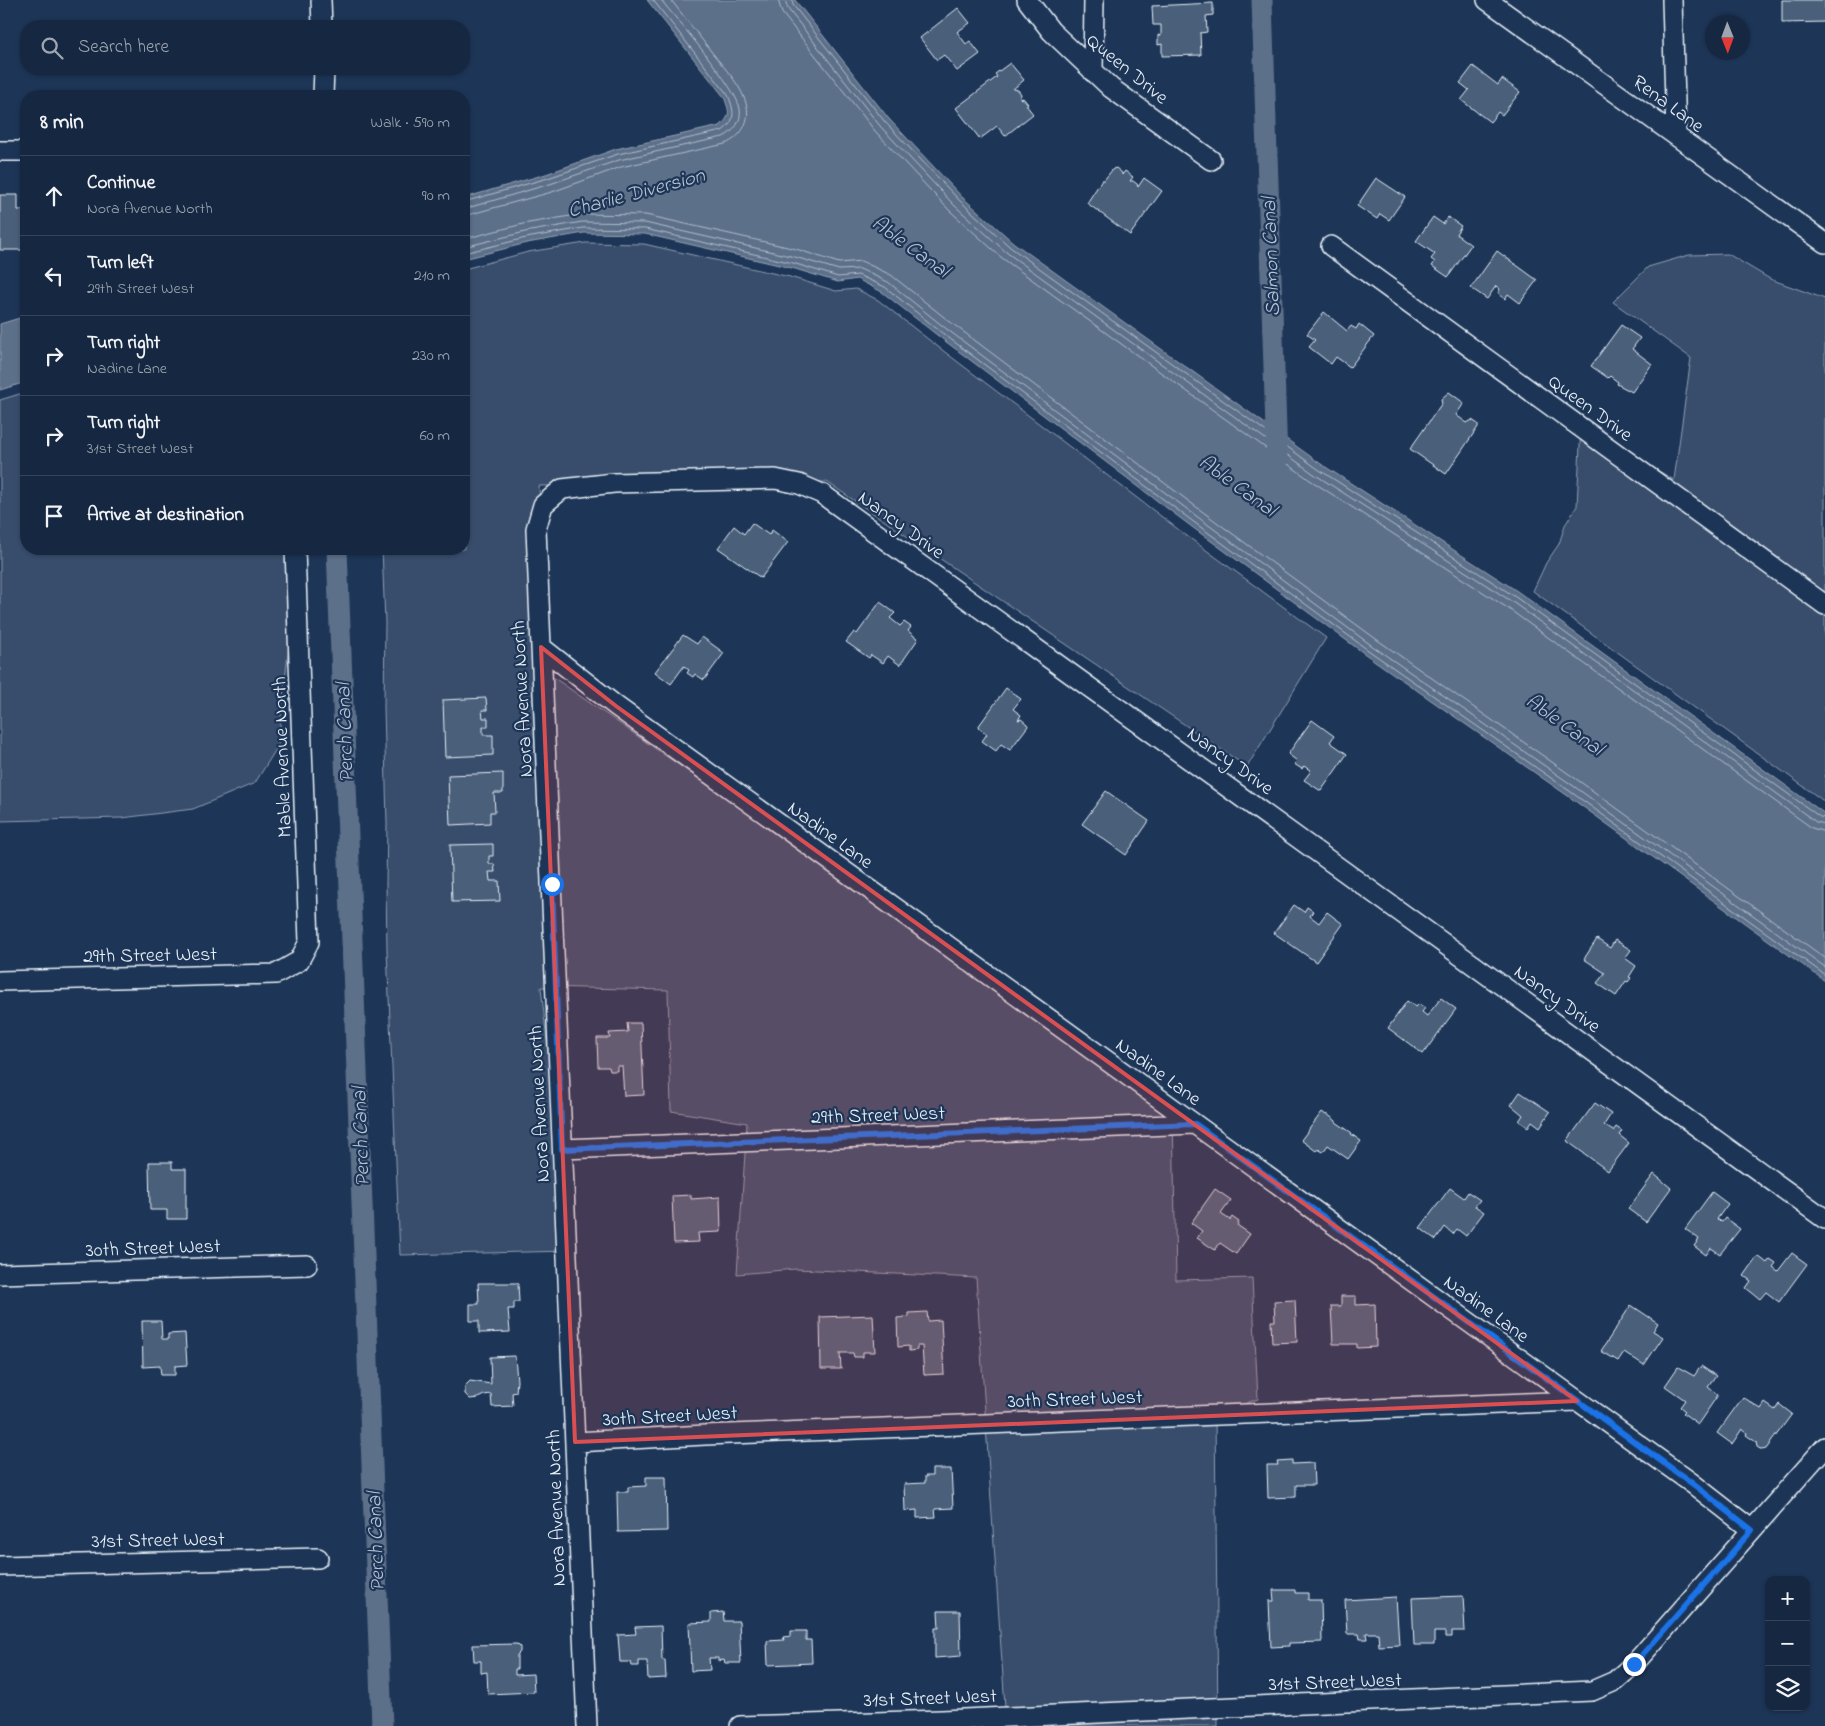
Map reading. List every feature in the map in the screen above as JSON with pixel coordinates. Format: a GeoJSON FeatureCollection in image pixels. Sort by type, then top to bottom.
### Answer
{"type":"FeatureCollection","features":[{"type":"Feature","properties":{"kind":"street"},"geometry":{"type":"LineString","coordinates":[[321,0],[322,20]]}},
{"type":"Feature","properties":{"kind":"street","name":"Queen Drive"},"geometry":{"type":"LineString","coordinates":[[1027,0],[1051,30],[1111,88],[1211,160]]}},
{"type":"Feature","properties":{"kind":"street"},"geometry":{"type":"LineString","coordinates":[[1093,72],[1094,0]]}},
{"type":"Feature","properties":{"kind":"street","name":"Rena Lane"},"geometry":{"type":"LineString","coordinates":[[1487,0],[1825,243]]}},
{"type":"Feature","properties":{"kind":"street"},"geometry":{"type":"LineString","coordinates":[[1672,0],[1676,136]]}},
{"type":"Feature","properties":{"kind":"street"},"geometry":{"type":"LineString","coordinates":[[323,90],[324,75]]}},
{"type":"Feature","properties":{"kind":"street"},"geometry":{"type":"LineString","coordinates":[[0,151],[20,151]]}},
{"type":"Feature","properties":{"kind":"street","name":"Queen Drive"},"geometry":{"type":"LineString","coordinates":[[1331,246],[1825,605]]}},
{"type":"Feature","properties":{"kind":"street","name":"Nancy Drive"},"geometry":{"type":"LineString","coordinates":[[562,489],[614,483],[775,479],[799,484],[822,494],[1825,1218]]}},
{"type":"Feature","properties":{"kind":"street","name":"Nora Avenue North"},"geometry":{"type":"LineString","coordinates":[[562,489],[543,505],[536,529],[587,1726]]}},
{"type":"Feature","properties":{"kind":"street","name":"Mable Avenue North"},"geometry":{"type":"LineString","coordinates":[[295,555],[309,942],[298,961]]}},
{"type":"Feature","properties":{"kind":"street","name":"Nadine Lane"},"geometry":{"type":"LineString","coordinates":[[541,647],[624,712],[1693,1484],[1752,1530]]}},
{"type":"Feature","properties":{"kind":"street","name":"29th Street West"},"geometry":{"type":"LineString","coordinates":[[0,981],[276,974],[298,961]]}},
{"type":"Feature","properties":{"kind":"street","name":"29th Street West"},"geometry":{"type":"LineString","coordinates":[[562,1149],[1195,1124]]}},
{"type":"Feature","properties":{"kind":"street","name":"30th Street West"},"geometry":{"type":"LineString","coordinates":[[0,1274],[307,1265]]}},
{"type":"Feature","properties":{"kind":"street","name":"30th Street West"},"geometry":{"type":"LineString","coordinates":[[575,1442],[704,1435],[1577,1401]]}},
{"type":"Feature","properties":{"kind":"street","name":"31st Street West"},"geometry":{"type":"LineString","coordinates":[[740,1726],[952,1720],[1592,1691],[1615,1681],[1634,1664],[1825,1447]]}},
{"type":"Feature","properties":{"kind":"street","name":"31st Street West"},"geometry":{"type":"LineString","coordinates":[[0,1566],[318,1558]]}},
{"type":"Feature","properties":{"kind":"highlighted area"},"geometry":{"type":"Polygon","coordinates":[[[541,647],[616,706],[1577,1401],[575,1442],[541,647]]]}},
{"type":"Feature","properties":{"kind":"shaded area"},"geometry":{"type":"Polygon","coordinates":[[[585,243],[644,244],[790,277],[836,291],[856,289],[878,300],[1187,536],[1326,638],[1247,767],[827,482],[539,486],[550,675],[1173,1110],[1176,1280],[1252,1278],[1258,1399],[1215,1414],[1218,1726],[888,1726],[1006,1722],[976,1278],[796,1269],[737,1274],[747,1123],[671,1111],[668,990],[541,987],[570,1251],[400,1255],[387,950],[387,824],[384,707],[385,622],[382,555],[470,555],[470,267],[528,252],[585,243]]]}},
{"type":"Feature","properties":{"kind":"shaded area"},"geometry":{"type":"Polygon","coordinates":[[[1728,254],[1770,279],[1825,299],[1825,802],[1533,591],[1546,563],[1559,544],[1565,525],[1577,506],[1581,425],[1674,480],[1691,358],[1613,302],[1648,267],[1689,255],[1728,254]]]}},
{"type":"Feature","properties":{"kind":"shaded area"},"geometry":{"type":"Polygon","coordinates":[[[20,394],[20,555],[294,555],[291,625],[278,746],[255,783],[193,809],[122,818],[0,821],[0,400],[20,394]]]}},
{"type":"Feature","properties":{"kind":"water"},"geometry":{"type":"Polygon","coordinates":[[[647,0],[795,0],[889,119],[962,197],[1014,243],[1321,464],[1517,591],[1825,814],[1825,981],[1568,796],[1365,654],[1192,527],[882,292],[857,279],[838,282],[792,268],[645,234],[584,233],[527,243],[470,257],[470,196],[546,174],[616,149],[720,126],[728,116],[724,97],[647,0]]]}},
{"type":"Feature","properties":{"kind":"water"},"geometry":{"type":"Polygon","coordinates":[[[20,318],[20,384],[0,390],[0,324],[20,318]]]}},
{"type":"Feature","properties":{"kind":"building"},"geometry":{"type":"Polygon","coordinates":[[[1782,0],[1825,0],[1825,22],[1782,23],[1782,0]]]}},
{"type":"Feature","properties":{"kind":"building"},"geometry":{"type":"Polygon","coordinates":[[[1213,3],[1213,15],[1206,16],[1207,32],[1200,33],[1201,55],[1162,56],[1162,44],[1158,45],[1158,35],[1161,36],[1161,25],[1153,25],[1152,6],[1213,3]]]}},
{"type":"Feature","properties":{"kind":"building"},"geometry":{"type":"Polygon","coordinates":[[[958,8],[970,23],[957,32],[966,44],[970,41],[980,54],[957,71],[944,55],[937,60],[920,38],[958,8]]]}},
{"type":"Feature","properties":{"kind":"building"},"geometry":{"type":"Polygon","coordinates":[[[1010,63],[1024,80],[1013,89],[1018,90],[1021,94],[1020,98],[1023,98],[1028,104],[1026,105],[1033,114],[1005,136],[997,126],[980,139],[956,108],[997,77],[995,74],[1010,63]]]}},
{"type":"Feature","properties":{"kind":"building"},"geometry":{"type":"Polygon","coordinates":[[[1473,66],[1498,85],[1502,79],[1520,92],[1502,115],[1498,112],[1490,122],[1461,100],[1469,90],[1460,83],[1473,66]]]}},
{"type":"Feature","properties":{"kind":"building"},"geometry":{"type":"Polygon","coordinates":[[[1116,168],[1122,175],[1125,171],[1133,177],[1130,181],[1137,184],[1138,187],[1144,178],[1162,191],[1130,235],[1087,203],[1102,180],[1116,168]]]}},
{"type":"Feature","properties":{"kind":"building"},"geometry":{"type":"Polygon","coordinates":[[[1376,178],[1405,197],[1389,220],[1380,214],[1377,219],[1357,206],[1376,178]]]}},
{"type":"Feature","properties":{"kind":"building"},"geometry":{"type":"Polygon","coordinates":[[[0,195],[18,195],[20,250],[0,250],[0,195]]]}},
{"type":"Feature","properties":{"kind":"building"},"geometry":{"type":"Polygon","coordinates":[[[1433,217],[1443,224],[1448,217],[1461,226],[1456,234],[1471,245],[1448,277],[1432,266],[1435,262],[1431,259],[1435,254],[1416,241],[1433,217]]]}},
{"type":"Feature","properties":{"kind":"building"},"geometry":{"type":"Polygon","coordinates":[[[1497,251],[1537,280],[1520,303],[1508,294],[1505,299],[1498,293],[1500,289],[1496,286],[1487,299],[1471,288],[1497,251]]]}},
{"type":"Feature","properties":{"kind":"building"},"geometry":{"type":"Polygon","coordinates":[[[1324,312],[1347,331],[1351,326],[1356,329],[1359,324],[1374,336],[1350,367],[1336,357],[1331,364],[1309,347],[1315,340],[1307,334],[1324,312]]]}},
{"type":"Feature","properties":{"kind":"building"},"geometry":{"type":"Polygon","coordinates":[[[1621,325],[1640,338],[1632,349],[1652,364],[1632,392],[1617,384],[1618,382],[1610,376],[1608,378],[1591,366],[1621,325]]]}},
{"type":"Feature","properties":{"kind":"building"},"geometry":{"type":"Polygon","coordinates":[[[1449,392],[1464,403],[1456,415],[1467,423],[1472,420],[1478,424],[1478,427],[1446,474],[1410,449],[1442,403],[1441,399],[1449,392]]]}},
{"type":"Feature","properties":{"kind":"building"},"geometry":{"type":"Polygon","coordinates":[[[752,523],[769,535],[772,530],[788,542],[761,578],[718,548],[734,526],[744,534],[752,523]]]}},
{"type":"Feature","properties":{"kind":"building"},"geometry":{"type":"Polygon","coordinates":[[[880,602],[895,613],[890,618],[900,626],[904,622],[911,627],[908,631],[918,639],[900,665],[888,656],[883,663],[871,655],[869,658],[846,642],[854,632],[857,634],[880,602]]]}},
{"type":"Feature","properties":{"kind":"building"},"geometry":{"type":"Polygon","coordinates":[[[683,635],[697,644],[702,637],[724,653],[704,680],[695,674],[693,677],[687,673],[689,670],[684,666],[671,684],[655,672],[683,635]]]}},
{"type":"Feature","properties":{"kind":"building"},"geometry":{"type":"Polygon","coordinates":[[[1006,688],[1021,699],[1013,709],[1021,715],[1018,720],[1021,719],[1028,726],[1010,750],[1001,744],[996,751],[982,741],[987,734],[978,727],[1006,688]]]}},
{"type":"Feature","properties":{"kind":"building"},"geometry":{"type":"Polygon","coordinates":[[[486,698],[487,710],[482,710],[483,718],[488,718],[488,727],[483,727],[483,735],[493,735],[493,755],[445,757],[443,700],[486,698]]]}},
{"type":"Feature","properties":{"kind":"building"},"geometry":{"type":"Polygon","coordinates":[[[1312,720],[1334,736],[1330,742],[1347,754],[1321,791],[1304,780],[1311,771],[1304,766],[1302,769],[1294,764],[1297,761],[1288,754],[1312,720]]]}},
{"type":"Feature","properties":{"kind":"building"},"geometry":{"type":"Polygon","coordinates":[[[503,773],[503,793],[494,793],[495,812],[490,812],[490,823],[450,825],[448,775],[503,773]]]}},
{"type":"Feature","properties":{"kind":"building"},"geometry":{"type":"Polygon","coordinates":[[[1106,791],[1149,821],[1126,855],[1082,824],[1106,791]]]}},
{"type":"Feature","properties":{"kind":"building"},"geometry":{"type":"Polygon","coordinates":[[[493,844],[493,856],[489,856],[489,864],[494,864],[495,872],[489,872],[490,881],[499,881],[500,901],[452,902],[450,845],[493,844]]]}},
{"type":"Feature","properties":{"kind":"building"},"geometry":{"type":"Polygon","coordinates":[[[1294,905],[1304,912],[1307,907],[1313,911],[1310,916],[1319,923],[1327,912],[1343,924],[1316,962],[1274,933],[1294,905]]]}},
{"type":"Feature","properties":{"kind":"building"},"geometry":{"type":"Polygon","coordinates":[[[1597,939],[1610,948],[1615,940],[1631,950],[1625,958],[1636,966],[1629,977],[1631,978],[1628,982],[1626,981],[1616,996],[1597,983],[1605,973],[1584,959],[1597,939]]]}},
{"type":"Feature","properties":{"kind":"building"},"geometry":{"type":"Polygon","coordinates":[[[1441,998],[1456,1009],[1423,1054],[1388,1028],[1407,1001],[1416,1007],[1419,1004],[1425,1008],[1422,1012],[1427,1016],[1441,998]]]}},
{"type":"Feature","properties":{"kind":"building"},"geometry":{"type":"Polygon","coordinates":[[[627,1023],[641,1023],[644,1095],[624,1096],[622,1066],[617,1066],[617,1071],[610,1071],[609,1067],[598,1067],[597,1038],[610,1038],[609,1033],[628,1032],[627,1023]]]}},
{"type":"Feature","properties":{"kind":"building"},"geometry":{"type":"Polygon","coordinates":[[[1520,1092],[1550,1112],[1540,1127],[1532,1121],[1528,1127],[1519,1121],[1523,1115],[1511,1105],[1520,1092]]]}},
{"type":"Feature","properties":{"kind":"building"},"geometry":{"type":"Polygon","coordinates":[[[1595,1103],[1611,1114],[1604,1125],[1613,1131],[1616,1127],[1622,1131],[1619,1135],[1629,1143],[1608,1171],[1567,1141],[1595,1103]]]}},
{"type":"Feature","properties":{"kind":"building"},"geometry":{"type":"Polygon","coordinates":[[[1322,1112],[1361,1141],[1348,1159],[1328,1145],[1323,1152],[1318,1149],[1316,1151],[1301,1140],[1322,1112]]]}},
{"type":"Feature","properties":{"kind":"building"},"geometry":{"type":"Polygon","coordinates":[[[149,1162],[172,1162],[172,1169],[186,1169],[186,1219],[167,1219],[167,1210],[150,1210],[149,1162]]]}},
{"type":"Feature","properties":{"kind":"building"},"geometry":{"type":"Polygon","coordinates":[[[1654,1174],[1671,1188],[1646,1222],[1628,1209],[1654,1174]]]}},
{"type":"Feature","properties":{"kind":"building"},"geometry":{"type":"Polygon","coordinates":[[[1450,1188],[1464,1198],[1468,1192],[1480,1200],[1475,1206],[1484,1212],[1466,1236],[1457,1229],[1453,1234],[1445,1227],[1436,1240],[1420,1228],[1450,1188]]]}},
{"type":"Feature","properties":{"kind":"building"},"geometry":{"type":"Polygon","coordinates":[[[1215,1189],[1231,1200],[1221,1214],[1230,1220],[1232,1217],[1239,1222],[1237,1225],[1250,1234],[1236,1254],[1220,1243],[1215,1250],[1197,1238],[1202,1231],[1191,1223],[1215,1189]]]}},
{"type":"Feature","properties":{"kind":"building"},"geometry":{"type":"Polygon","coordinates":[[[1712,1192],[1728,1204],[1717,1219],[1722,1222],[1725,1218],[1740,1229],[1720,1254],[1711,1248],[1706,1255],[1694,1246],[1699,1239],[1685,1229],[1712,1192]]]}},
{"type":"Feature","properties":{"kind":"building"},"geometry":{"type":"Polygon","coordinates":[[[691,1195],[691,1199],[720,1197],[721,1232],[698,1233],[699,1242],[674,1243],[672,1196],[691,1195]]]}},
{"type":"Feature","properties":{"kind":"building"},"geometry":{"type":"Polygon","coordinates":[[[1792,1253],[1807,1264],[1779,1302],[1766,1292],[1760,1299],[1746,1288],[1751,1281],[1744,1276],[1758,1256],[1767,1263],[1770,1259],[1776,1263],[1773,1267],[1778,1271],[1792,1253]]]}},
{"type":"Feature","properties":{"kind":"building"},"geometry":{"type":"Polygon","coordinates":[[[478,1283],[518,1283],[519,1302],[514,1302],[514,1309],[508,1309],[510,1332],[479,1333],[479,1321],[470,1321],[470,1304],[479,1304],[478,1283]]]}},
{"type":"Feature","properties":{"kind":"building"},"geometry":{"type":"Polygon","coordinates":[[[1341,1296],[1356,1296],[1356,1305],[1375,1304],[1376,1347],[1357,1348],[1357,1344],[1333,1344],[1331,1306],[1341,1306],[1341,1296]]]}},
{"type":"Feature","properties":{"kind":"building"},"geometry":{"type":"Polygon","coordinates":[[[1295,1300],[1297,1342],[1272,1343],[1271,1321],[1275,1321],[1274,1301],[1295,1300]]]}},
{"type":"Feature","properties":{"kind":"building"},"geometry":{"type":"Polygon","coordinates":[[[1631,1305],[1658,1323],[1653,1331],[1663,1337],[1644,1365],[1624,1352],[1618,1361],[1601,1351],[1631,1305]]]}},
{"type":"Feature","properties":{"kind":"building"},"geometry":{"type":"Polygon","coordinates":[[[927,1312],[928,1321],[941,1320],[944,1374],[924,1375],[922,1346],[917,1346],[917,1350],[909,1351],[909,1346],[898,1347],[897,1318],[909,1317],[909,1313],[927,1312]]]}},
{"type":"Feature","properties":{"kind":"building"},"geometry":{"type":"Polygon","coordinates":[[[873,1315],[875,1352],[863,1352],[863,1357],[854,1357],[853,1353],[840,1353],[841,1369],[821,1369],[820,1317],[873,1315]]]}},
{"type":"Feature","properties":{"kind":"building"},"geometry":{"type":"Polygon","coordinates":[[[142,1321],[161,1321],[162,1339],[168,1339],[168,1334],[185,1333],[187,1365],[175,1366],[175,1375],[161,1375],[160,1366],[143,1367],[142,1321]]]}},
{"type":"Feature","properties":{"kind":"building"},"geometry":{"type":"Polygon","coordinates":[[[515,1356],[517,1381],[516,1392],[512,1393],[513,1406],[492,1407],[491,1394],[470,1399],[465,1394],[465,1386],[470,1381],[491,1384],[490,1357],[515,1356]]]}},
{"type":"Feature","properties":{"kind":"building"},"geometry":{"type":"Polygon","coordinates":[[[1701,1366],[1716,1376],[1708,1387],[1718,1395],[1698,1424],[1683,1413],[1685,1411],[1680,1407],[1685,1400],[1665,1386],[1678,1367],[1694,1376],[1701,1366]]]}},
{"type":"Feature","properties":{"kind":"building"},"geometry":{"type":"Polygon","coordinates":[[[1743,1397],[1761,1409],[1765,1403],[1775,1410],[1779,1404],[1792,1414],[1766,1449],[1762,1450],[1757,1447],[1756,1442],[1746,1435],[1747,1433],[1742,1429],[1732,1444],[1717,1433],[1743,1397]]]}},
{"type":"Feature","properties":{"kind":"building"},"geometry":{"type":"Polygon","coordinates":[[[1292,1460],[1292,1464],[1313,1463],[1314,1485],[1296,1485],[1296,1497],[1268,1498],[1267,1465],[1278,1465],[1277,1461],[1292,1460]]]}},
{"type":"Feature","properties":{"kind":"building"},"geometry":{"type":"Polygon","coordinates":[[[932,1469],[951,1469],[953,1508],[935,1509],[936,1517],[917,1518],[917,1510],[905,1511],[904,1484],[925,1483],[925,1476],[932,1476],[932,1469]]]}},
{"type":"Feature","properties":{"kind":"building"},"geometry":{"type":"Polygon","coordinates":[[[646,1477],[666,1477],[667,1531],[618,1532],[617,1492],[628,1492],[628,1487],[646,1486],[646,1477]]]}},
{"type":"Feature","properties":{"kind":"building"},"geometry":{"type":"Polygon","coordinates":[[[1273,1590],[1295,1590],[1295,1593],[1308,1593],[1308,1600],[1321,1600],[1322,1642],[1289,1643],[1289,1646],[1271,1647],[1269,1601],[1274,1601],[1273,1590]]]}},
{"type":"Feature","properties":{"kind":"building"},"geometry":{"type":"Polygon","coordinates":[[[1463,1596],[1465,1631],[1452,1631],[1452,1637],[1445,1637],[1445,1632],[1434,1632],[1434,1645],[1414,1645],[1412,1598],[1463,1596]]]}},
{"type":"Feature","properties":{"kind":"building"},"geometry":{"type":"Polygon","coordinates":[[[1396,1597],[1399,1645],[1379,1646],[1378,1633],[1366,1633],[1367,1639],[1360,1639],[1359,1634],[1347,1634],[1345,1600],[1396,1597]]]}},
{"type":"Feature","properties":{"kind":"building"},"geometry":{"type":"Polygon","coordinates":[[[938,1611],[960,1611],[961,1656],[935,1658],[935,1628],[939,1628],[938,1611]]]}},
{"type":"Feature","properties":{"kind":"building"},"geometry":{"type":"Polygon","coordinates":[[[723,1612],[724,1621],[739,1621],[741,1663],[725,1663],[724,1660],[718,1661],[718,1658],[709,1658],[710,1670],[691,1671],[689,1623],[711,1622],[711,1613],[723,1612]]]}},
{"type":"Feature","properties":{"kind":"building"},"geometry":{"type":"Polygon","coordinates":[[[661,1626],[662,1660],[665,1660],[666,1678],[648,1679],[647,1661],[639,1661],[639,1666],[632,1666],[631,1662],[620,1662],[618,1635],[636,1634],[635,1627],[661,1626]]]}},
{"type":"Feature","properties":{"kind":"building"},"geometry":{"type":"Polygon","coordinates":[[[791,1631],[806,1631],[806,1640],[811,1640],[812,1663],[768,1665],[767,1641],[784,1640],[783,1637],[791,1636],[791,1631]]]}},
{"type":"Feature","properties":{"kind":"building"},"geometry":{"type":"Polygon","coordinates":[[[517,1644],[520,1647],[520,1652],[517,1655],[515,1675],[533,1674],[534,1692],[488,1694],[487,1672],[481,1673],[481,1661],[474,1661],[473,1645],[517,1644]]]}},
{"type":"Feature","properties":{"kind":"waterway","name":"Salmon Canal"},"geometry":{"type":"LineString","coordinates":[[1262,0],[1277,460]]}},
{"type":"Feature","properties":{"kind":"waterway","name":"Perch Canal"},"geometry":{"type":"LineString","coordinates":[[337,555],[382,1726]]}},
{"type":"Feature","properties":{"kind":"route"},"geometry":{"type":"LineString","coordinates":[[552,884],[562,1149],[1195,1124],[1693,1484],[1752,1530],[1634,1664]]}},
{"type":"Feature","properties":{"kind":"water label","name":"Charlie Diversion"},"geometry":{"type":"Point","coordinates":[636,192]}},
{"type":"Feature","properties":{"kind":"water label","name":"Able Canal"},"geometry":{"type":"Point","coordinates":[911,246]}},
{"type":"Feature","properties":{"kind":"water label","name":"Able Canal"},"geometry":{"type":"Point","coordinates":[1238,485]}},
{"type":"Feature","properties":{"kind":"water label","name":"Able Canal"},"geometry":{"type":"Point","coordinates":[1565,724]}}]}
